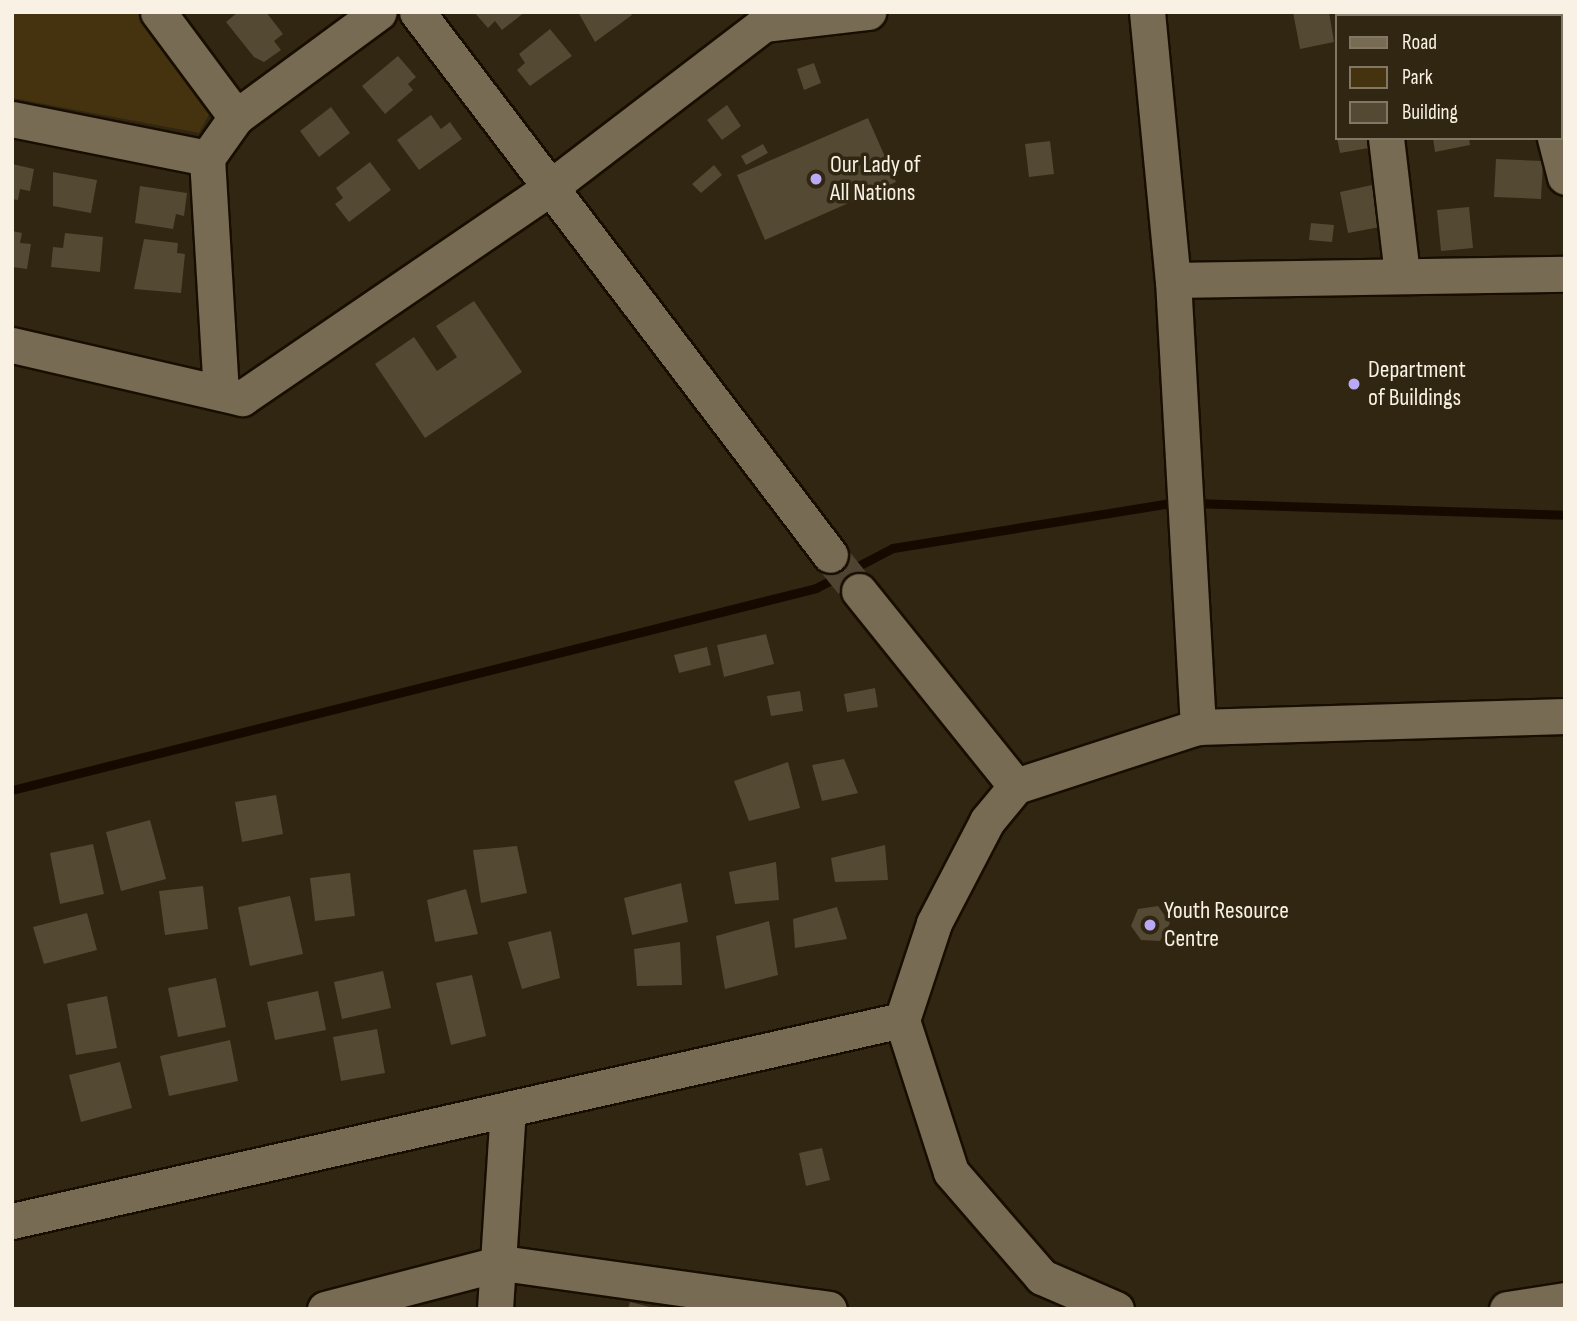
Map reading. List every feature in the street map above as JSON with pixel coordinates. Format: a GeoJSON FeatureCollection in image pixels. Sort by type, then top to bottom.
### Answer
{"type":"FeatureCollection","features":[{"type":"Feature","properties":{"kind":"street"},"geometry":{"type":"LineString","coordinates":[[158,12],[236,117]]}},
{"type":"Feature","properties":{"kind":"street"},"geometry":{"type":"LineString","coordinates":[[221,393],[207,158],[236,117],[379,12]]}},
{"type":"Feature","properties":{"kind":"street"},"geometry":{"type":"LineString","coordinates":[[417,12],[548,189],[830,555]]}},
{"type":"Feature","properties":{"kind":"street"},"geometry":{"type":"LineString","coordinates":[[12,345],[242,398],[548,189],[764,18],[868,12]]}},
{"type":"Feature","properties":{"kind":"street"},"geometry":{"type":"LineString","coordinates":[[1147,12],[1173,281],[1189,524],[1198,727]]}},
{"type":"Feature","properties":{"kind":"street"},"geometry":{"type":"LineString","coordinates":[[12,119],[207,158]]}},
{"type":"Feature","properties":{"kind":"street"},"geometry":{"type":"LineString","coordinates":[[1386,140],[1402,275]]}},
{"type":"Feature","properties":{"kind":"street"},"geometry":{"type":"LineString","coordinates":[[1556,140],[1565,177]]}},
{"type":"Feature","properties":{"kind":"street"},"geometry":{"type":"LineString","coordinates":[[1173,281],[1565,274]]}},
{"type":"Feature","properties":{"kind":"street"},"geometry":{"type":"LineString","coordinates":[[859,591],[1016,786]]}},
{"type":"Feature","properties":{"kind":"street"},"geometry":{"type":"LineString","coordinates":[[1116,1309],[1042,1276],[951,1172],[902,1020],[934,923],[987,821],[1016,786],[1198,727],[1565,716]]}},
{"type":"Feature","properties":{"kind":"street"},"geometry":{"type":"LineString","coordinates":[[12,1221],[902,1020]]}},
{"type":"Feature","properties":{"kind":"street"},"geometry":{"type":"LineString","coordinates":[[495,1309],[502,1263],[509,1110]]}},
{"type":"Feature","properties":{"kind":"street"},"geometry":{"type":"LineString","coordinates":[[331,1308],[502,1263],[664,1296],[828,1309]]}},
{"type":"Feature","properties":{"kind":"street"},"geometry":{"type":"LineString","coordinates":[[1507,1309],[1565,1300]]}},
{"type":"Feature","properties":{"kind":"green space"},"geometry":{"type":"Polygon","coordinates":[[[12,12],[148,12],[215,104],[199,133],[12,98],[12,12]]]}},
{"type":"Feature","properties":{"kind":"building"},"geometry":{"type":"Polygon","coordinates":[[[238,12],[266,12],[283,34],[274,41],[281,50],[264,62],[254,57],[226,22],[238,12]]]}},
{"type":"Feature","properties":{"kind":"building"},"geometry":{"type":"Polygon","coordinates":[[[474,12],[525,12],[502,30],[495,21],[488,28],[474,12]]]}},
{"type":"Feature","properties":{"kind":"building"},"geometry":{"type":"Polygon","coordinates":[[[578,12],[630,12],[632,15],[595,42],[578,12]]]}},
{"type":"Feature","properties":{"kind":"building"},"geometry":{"type":"Polygon","coordinates":[[[1293,12],[1329,12],[1334,42],[1300,49],[1293,12]]]}},
{"type":"Feature","properties":{"kind":"building"},"geometry":{"type":"Polygon","coordinates":[[[1401,12],[1440,14],[1402,14],[1401,12]]]}},
{"type":"Feature","properties":{"kind":"building"},"geometry":{"type":"Polygon","coordinates":[[[1459,12],[1498,14],[1460,14],[1459,12]]]}},
{"type":"Feature","properties":{"kind":"building"},"geometry":{"type":"Polygon","coordinates":[[[550,29],[572,56],[530,86],[517,70],[525,63],[519,54],[550,29]]]}},
{"type":"Feature","properties":{"kind":"building"},"geometry":{"type":"Polygon","coordinates":[[[398,56],[416,77],[408,84],[413,90],[385,114],[362,86],[398,56]]]}},
{"type":"Feature","properties":{"kind":"building"},"geometry":{"type":"Polygon","coordinates":[[[814,63],[821,83],[804,90],[797,69],[814,63]]]}},
{"type":"Feature","properties":{"kind":"building"},"geometry":{"type":"Polygon","coordinates":[[[727,105],[741,126],[722,140],[707,120],[727,105]]]}},
{"type":"Feature","properties":{"kind":"building"},"geometry":{"type":"Polygon","coordinates":[[[331,107],[350,133],[319,157],[300,131],[331,107]]]}},
{"type":"Feature","properties":{"kind":"building"},"geometry":{"type":"Polygon","coordinates":[[[431,115],[441,129],[450,122],[462,139],[419,170],[397,140],[431,115]]]}},
{"type":"Feature","properties":{"kind":"building","name":"Our Lady of All Nations"},"geometry":{"type":"Polygon","coordinates":[[[868,118],[896,182],[765,240],[737,175],[868,118]]]}},
{"type":"Feature","properties":{"kind":"building"},"geometry":{"type":"Polygon","coordinates":[[[1337,140],[1367,140],[1369,148],[1340,153],[1337,140]]]}},
{"type":"Feature","properties":{"kind":"building"},"geometry":{"type":"Polygon","coordinates":[[[1433,140],[1469,140],[1470,145],[1435,152],[1433,140]]]}},
{"type":"Feature","properties":{"kind":"building"},"geometry":{"type":"Polygon","coordinates":[[[1050,141],[1054,174],[1029,177],[1025,144],[1050,141]]]}},
{"type":"Feature","properties":{"kind":"building"},"geometry":{"type":"Polygon","coordinates":[[[763,144],[768,153],[746,165],[741,156],[763,144]]]}},
{"type":"Feature","properties":{"kind":"building"},"geometry":{"type":"Polygon","coordinates":[[[1496,159],[1543,161],[1541,199],[1494,197],[1496,159]]]}},
{"type":"Feature","properties":{"kind":"building"},"geometry":{"type":"Polygon","coordinates":[[[370,162],[391,190],[349,222],[335,204],[343,198],[336,188],[370,162]]]}},
{"type":"Feature","properties":{"kind":"building"},"geometry":{"type":"Polygon","coordinates":[[[12,164],[34,169],[30,191],[20,189],[18,200],[12,199],[12,164]]]}},
{"type":"Feature","properties":{"kind":"building"},"geometry":{"type":"Polygon","coordinates":[[[714,165],[722,175],[701,193],[692,184],[714,165]]]}},
{"type":"Feature","properties":{"kind":"building"},"geometry":{"type":"Polygon","coordinates":[[[53,172],[97,180],[91,213],[53,206],[53,172]]]}},
{"type":"Feature","properties":{"kind":"building"},"geometry":{"type":"Polygon","coordinates":[[[1372,185],[1380,227],[1348,233],[1340,192],[1372,185]]]}},
{"type":"Feature","properties":{"kind":"building"},"geometry":{"type":"Polygon","coordinates":[[[140,186],[187,193],[184,216],[176,214],[173,229],[135,223],[140,186]]]}},
{"type":"Feature","properties":{"kind":"building"},"geometry":{"type":"Polygon","coordinates":[[[1469,207],[1473,248],[1441,251],[1437,210],[1469,207]]]}},
{"type":"Feature","properties":{"kind":"building"},"geometry":{"type":"Polygon","coordinates":[[[1311,223],[1334,225],[1332,242],[1309,240],[1311,223]]]}},
{"type":"Feature","properties":{"kind":"building"},"geometry":{"type":"Polygon","coordinates":[[[12,231],[22,233],[20,243],[31,244],[27,269],[12,267],[12,231]]]}},
{"type":"Feature","properties":{"kind":"building"},"geometry":{"type":"Polygon","coordinates":[[[65,233],[103,237],[100,272],[51,267],[53,247],[63,248],[65,233]]]}},
{"type":"Feature","properties":{"kind":"building"},"geometry":{"type":"Polygon","coordinates":[[[144,239],[178,243],[177,253],[185,254],[181,293],[134,289],[144,239]]]}},
{"type":"Feature","properties":{"kind":"building"},"geometry":{"type":"Polygon","coordinates":[[[474,301],[522,372],[425,438],[375,364],[414,337],[437,371],[457,357],[436,326],[474,301]]]}},
{"type":"Feature","properties":{"kind":"building"},"geometry":{"type":"Polygon","coordinates":[[[766,634],[774,664],[724,677],[717,645],[766,634]]]}},
{"type":"Feature","properties":{"kind":"building"},"geometry":{"type":"Polygon","coordinates":[[[707,647],[711,665],[679,673],[674,655],[707,647]]]}},
{"type":"Feature","properties":{"kind":"building"},"geometry":{"type":"Polygon","coordinates":[[[875,688],[878,707],[847,712],[844,694],[875,688]]]}},
{"type":"Feature","properties":{"kind":"building"},"geometry":{"type":"Polygon","coordinates":[[[800,691],[803,711],[771,716],[767,696],[800,691]]]}},
{"type":"Feature","properties":{"kind":"building"},"geometry":{"type":"Polygon","coordinates":[[[844,759],[858,793],[822,801],[812,765],[844,759]]]}},
{"type":"Feature","properties":{"kind":"building"},"geometry":{"type":"Polygon","coordinates":[[[788,762],[800,808],[749,821],[734,781],[788,762]]]}},
{"type":"Feature","properties":{"kind":"building"},"geometry":{"type":"Polygon","coordinates":[[[276,795],[283,834],[242,842],[235,802],[276,795]]]}},
{"type":"Feature","properties":{"kind":"building"},"geometry":{"type":"Polygon","coordinates":[[[150,820],[166,879],[121,891],[106,832],[150,820]]]}},
{"type":"Feature","properties":{"kind":"building"},"geometry":{"type":"Polygon","coordinates":[[[93,844],[104,894],[60,904],[50,853],[93,844]]]}},
{"type":"Feature","properties":{"kind":"building"},"geometry":{"type":"Polygon","coordinates":[[[885,845],[888,880],[835,882],[831,858],[885,845]]]}},
{"type":"Feature","properties":{"kind":"building"},"geometry":{"type":"Polygon","coordinates":[[[517,846],[527,893],[481,903],[473,850],[517,846]]]}},
{"type":"Feature","properties":{"kind":"building"},"geometry":{"type":"Polygon","coordinates":[[[776,862],[779,900],[735,904],[729,872],[776,862]]]}},
{"type":"Feature","properties":{"kind":"building"},"geometry":{"type":"Polygon","coordinates":[[[350,873],[355,916],[315,921],[310,878],[350,873]]]}},
{"type":"Feature","properties":{"kind":"building"},"geometry":{"type":"Polygon","coordinates":[[[681,883],[688,922],[632,935],[624,898],[681,883]]]}},
{"type":"Feature","properties":{"kind":"building"},"geometry":{"type":"Polygon","coordinates":[[[203,886],[208,929],[165,935],[159,891],[203,886]]]}},
{"type":"Feature","properties":{"kind":"building"},"geometry":{"type":"Polygon","coordinates":[[[466,889],[478,934],[435,942],[427,900],[466,889]]]}},
{"type":"Feature","properties":{"kind":"building"},"geometry":{"type":"Polygon","coordinates":[[[290,896],[303,954],[250,966],[238,907],[290,896]]]}},
{"type":"Feature","properties":{"kind":"building","name":"Youth Resource Centre"},"geometry":{"type":"Polygon","coordinates":[[[1158,906],[1170,923],[1160,941],[1141,940],[1131,926],[1138,909],[1158,906]]]}},
{"type":"Feature","properties":{"kind":"building"},"geometry":{"type":"Polygon","coordinates":[[[837,907],[847,939],[795,948],[793,919],[837,907]]]}},
{"type":"Feature","properties":{"kind":"building"},"geometry":{"type":"Polygon","coordinates":[[[87,913],[97,950],[44,964],[33,927],[87,913]]]}},
{"type":"Feature","properties":{"kind":"building"},"geometry":{"type":"Polygon","coordinates":[[[769,921],[778,975],[725,989],[716,936],[769,921]]]}},
{"type":"Feature","properties":{"kind":"building"},"geometry":{"type":"Polygon","coordinates":[[[551,931],[560,978],[522,989],[508,942],[551,931]]]}},
{"type":"Feature","properties":{"kind":"building"},"geometry":{"type":"Polygon","coordinates":[[[680,942],[682,985],[637,986],[634,949],[680,942]]]}},
{"type":"Feature","properties":{"kind":"building"},"geometry":{"type":"Polygon","coordinates":[[[383,971],[391,1008],[342,1019],[334,982],[383,971]]]}},
{"type":"Feature","properties":{"kind":"building"},"geometry":{"type":"Polygon","coordinates":[[[472,975],[486,1036],[451,1045],[436,983],[472,975]]]}},
{"type":"Feature","properties":{"kind":"building"},"geometry":{"type":"Polygon","coordinates":[[[216,978],[226,1027],[178,1037],[168,988],[216,978]]]}},
{"type":"Feature","properties":{"kind":"building"},"geometry":{"type":"Polygon","coordinates":[[[318,991],[326,1030],[275,1040],[267,1002],[318,991]]]}},
{"type":"Feature","properties":{"kind":"building"},"geometry":{"type":"Polygon","coordinates":[[[107,996],[117,1048],[76,1055],[67,1004],[107,996]]]}},
{"type":"Feature","properties":{"kind":"building"},"geometry":{"type":"Polygon","coordinates":[[[377,1029],[385,1073],[341,1081],[333,1037],[377,1029]]]}},
{"type":"Feature","properties":{"kind":"building"},"geometry":{"type":"Polygon","coordinates":[[[230,1040],[238,1081],[169,1096],[160,1056],[230,1040]]]}},
{"type":"Feature","properties":{"kind":"building"},"geometry":{"type":"Polygon","coordinates":[[[120,1062],[132,1108],[81,1122],[69,1075],[120,1062]]]}},
{"type":"Feature","properties":{"kind":"building"},"geometry":{"type":"Polygon","coordinates":[[[822,1148],[830,1180],[806,1186],[799,1153],[822,1148]]]}},
{"type":"Feature","properties":{"kind":"building"},"geometry":{"type":"Polygon","coordinates":[[[630,1302],[654,1308],[654,1309],[628,1309],[630,1302]]]}},
{"type":"Feature","properties":{"kind":"waterway"},"geometry":{"type":"LineString","coordinates":[[12,790],[816,588],[893,548],[1178,502]]}},
{"type":"Feature","properties":{"kind":"waterway"},"geometry":{"type":"LineString","coordinates":[[1192,503],[1565,515]]}},
{"type":"Feature","properties":{"kind":"tunnel"},"geometry":{"type":"LineString","coordinates":[[830,555],[859,591]]}},
{"type":"Feature","properties":{"kind":"place","name":"Our Lady of All Nations"},"geometry":{"type":"Point","coordinates":[816,179]}},
{"type":"Feature","properties":{"kind":"place","name":"Department of Buildings"},"geometry":{"type":"Point","coordinates":[1354,384]}},
{"type":"Feature","properties":{"kind":"place","name":"Youth Resource Centre"},"geometry":{"type":"Point","coordinates":[1150,925]}}]}
